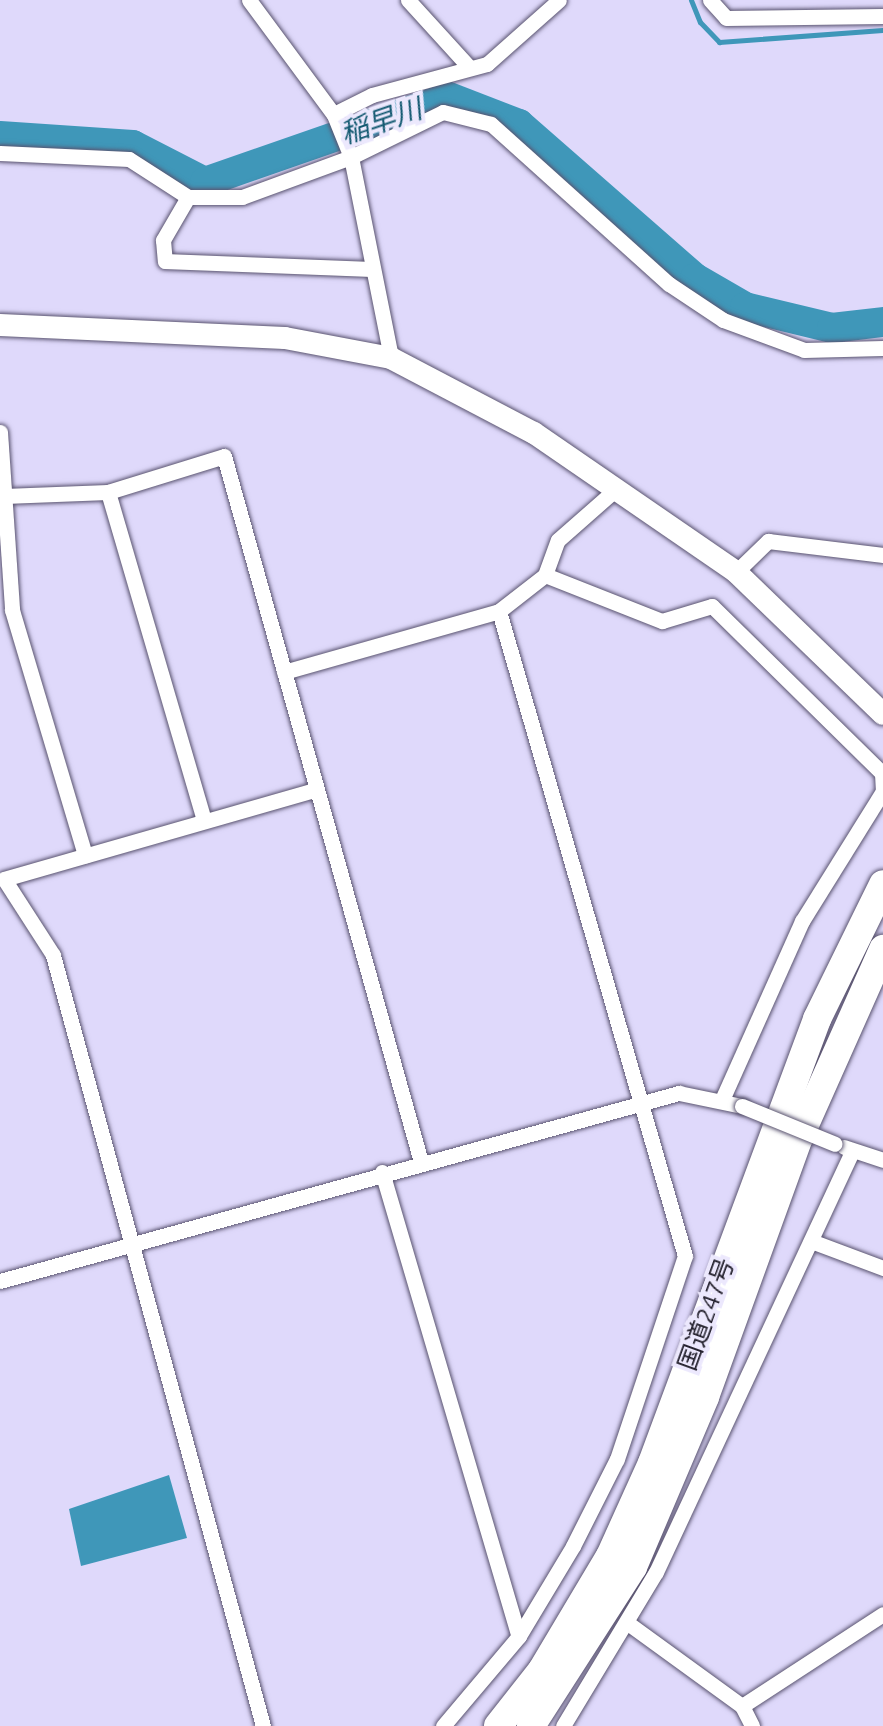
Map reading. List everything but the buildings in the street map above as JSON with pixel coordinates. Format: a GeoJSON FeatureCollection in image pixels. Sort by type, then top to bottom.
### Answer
{"type":"FeatureCollection","features":[{"type":"Feature","properties":{"kind":"highway","name":"国道247号"},"geometry":{"type":"LineString","coordinates":[[498,1726],[542,1670],[610,1556],[652,1462],[817,1019],[883,884]]}},
{"type":"Feature","properties":{"kind":"highway","name":"国道247号"},"geometry":{"type":"LineString","coordinates":[[531,1726],[641,1550],[705,1397],[798,1138],[883,949]]}},
{"type":"Feature","properties":{"kind":"street"},"geometry":{"type":"LineString","coordinates":[[249,0],[334,114],[350,156],[391,358]]}},
{"type":"Feature","properties":{"kind":"street"},"geometry":{"type":"LineString","coordinates":[[408,0],[468,67]]}},
{"type":"Feature","properties":{"kind":"street"},"geometry":{"type":"LineString","coordinates":[[334,114],[372,95],[487,64],[559,0]]}},
{"type":"Feature","properties":{"kind":"street"},"geometry":{"type":"LineString","coordinates":[[710,0],[726,18],[883,16]]}},
{"type":"Feature","properties":{"kind":"street"},"geometry":{"type":"LineString","coordinates":[[0,153],[129,159],[188,197],[242,197],[350,156],[443,112],[491,124],[669,284],[724,320],[804,350],[883,348]]}},
{"type":"Feature","properties":{"kind":"street"},"geometry":{"type":"LineString","coordinates":[[188,197],[163,240],[165,261],[371,270]]}},
{"type":"Feature","properties":{"kind":"street"},"geometry":{"type":"LineString","coordinates":[[0,325],[284,338],[391,358],[534,433],[736,572],[883,714]]}},
{"type":"Feature","properties":{"kind":"street"},"geometry":{"type":"LineString","coordinates":[[0,432],[12,610],[85,855]]}},
{"type":"Feature","properties":{"kind":"street"},"geometry":{"type":"LineString","coordinates":[[4,496],[108,492],[224,456],[421,1162]]}},
{"type":"Feature","properties":{"kind":"street"},"geometry":{"type":"LineString","coordinates":[[284,672],[498,610],[545,575],[558,540],[616,489]]}},
{"type":"Feature","properties":{"kind":"street"},"geometry":{"type":"LineString","coordinates":[[108,492],[204,820]]}},
{"type":"Feature","properties":{"kind":"street"},"geometry":{"type":"LineString","coordinates":[[736,572],[768,541],[883,556]]}},
{"type":"Feature","properties":{"kind":"street"},"geometry":{"type":"LineString","coordinates":[[545,575],[662,621],[712,606],[882,773],[883,791],[802,921],[723,1098]]}},
{"type":"Feature","properties":{"kind":"street"},"geometry":{"type":"LineString","coordinates":[[443,1726],[519,1636],[617,1459],[685,1256],[498,610]]}},
{"type":"Feature","properties":{"kind":"street"},"geometry":{"type":"LineString","coordinates":[[263,1726],[128,1248],[53,955],[2,876],[315,790]]}},
{"type":"Feature","properties":{"kind":"street"},"geometry":{"type":"LineString","coordinates":[[0,1281],[128,1248],[382,1172],[679,1093],[723,1098],[883,1160]]}},
{"type":"Feature","properties":{"kind":"street"},"geometry":{"type":"LineString","coordinates":[[563,1726],[628,1624],[852,1151]]}},
{"type":"Feature","properties":{"kind":"street"},"geometry":{"type":"LineString","coordinates":[[382,1172],[519,1636]]}},
{"type":"Feature","properties":{"kind":"street"},"geometry":{"type":"LineString","coordinates":[[811,1241],[883,1268]]}},
{"type":"Feature","properties":{"kind":"street"},"geometry":{"type":"LineString","coordinates":[[742,1706],[883,1614]]}},
{"type":"Feature","properties":{"kind":"street"},"geometry":{"type":"LineString","coordinates":[[628,1624],[742,1706],[752,1726]]}},
{"type":"Feature","properties":{"kind":"water"},"geometry":{"type":"Polygon","coordinates":[[[169,1475],[187,1538],[81,1566],[69,1509],[169,1475]]]}},
{"type":"Feature","properties":{"kind":"waterway"},"geometry":{"type":"LineString","coordinates":[[691,0],[700,22],[719,42],[883,30]]}},
{"type":"Feature","properties":{"kind":"waterway","name":"稲早川"},"geometry":{"type":"LineString","coordinates":[[0,136],[133,145],[205,182],[449,97],[519,124],[695,278],[745,307],[832,328],[883,322]]}}]}
